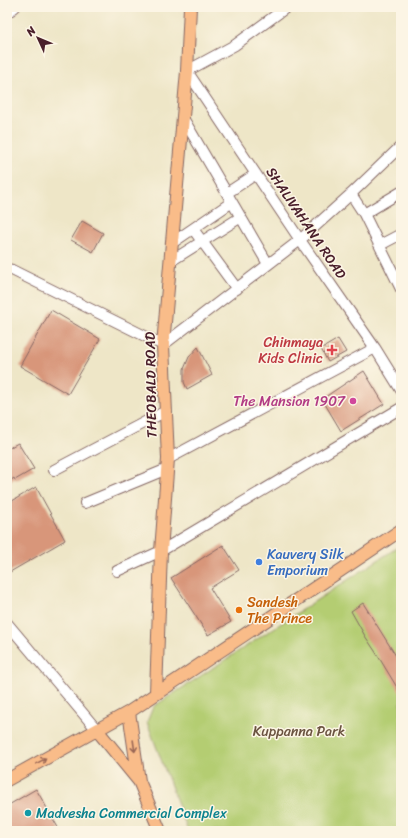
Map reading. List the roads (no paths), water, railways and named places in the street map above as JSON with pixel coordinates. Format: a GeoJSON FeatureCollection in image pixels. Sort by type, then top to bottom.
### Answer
{"type":"FeatureCollection","features":[{"type":"Feature","properties":{"kind":"main road","name":"THEOBALD ROAD"},"geometry":{"type":"LineString","coordinates":[[156,693],[161,551],[168,464],[163,345],[187,71],[190,7]]}},
{"type":"Feature","properties":{"kind":"main road"},"geometry":{"type":"LineString","coordinates":[[7,780],[129,712],[401,530]]}},
{"type":"Feature","properties":{"kind":"main road"},"geometry":{"type":"LineString","coordinates":[[129,712],[139,781],[160,831]]}},
{"type":"Feature","properties":{"kind":"main road"},"geometry":{"type":"LineString","coordinates":[[97,730],[139,781]]}},
{"type":"Feature","properties":{"kind":"street"},"geometry":{"type":"LineString","coordinates":[[7,13],[15,7]]}},
{"type":"Feature","properties":{"kind":"street"},"geometry":{"type":"LineString","coordinates":[[187,71],[235,45],[287,7]]}},
{"type":"Feature","properties":{"kind":"street","name":"SHALIVAHANA ROAD"},"geometry":{"type":"LineString","coordinates":[[187,71],[300,240],[375,348],[401,390]]}},
{"type":"Feature","properties":{"kind":"street"},"geometry":{"type":"LineString","coordinates":[[183,118],[268,264]]}},
{"type":"Feature","properties":{"kind":"street"},"geometry":{"type":"LineString","coordinates":[[9,268],[163,345],[300,240],[401,146]]}},
{"type":"Feature","properties":{"kind":"street"},"geometry":{"type":"LineString","coordinates":[[227,193],[256,174]]}},
{"type":"Feature","properties":{"kind":"street"},"geometry":{"type":"LineString","coordinates":[[364,214],[401,192]]}},
{"type":"Feature","properties":{"kind":"street"},"geometry":{"type":"LineString","coordinates":[[351,194],[364,214],[401,289]]}},
{"type":"Feature","properties":{"kind":"street"},"geometry":{"type":"LineString","coordinates":[[172,243],[232,202]]}},
{"type":"Feature","properties":{"kind":"street"},"geometry":{"type":"LineString","coordinates":[[170,261],[241,217]]}},
{"type":"Feature","properties":{"kind":"street"},"geometry":{"type":"LineString","coordinates":[[193,229],[237,289]]}},
{"type":"Feature","properties":{"kind":"street"},"geometry":{"type":"LineString","coordinates":[[380,245],[401,234]]}},
{"type":"Feature","properties":{"kind":"street"},"geometry":{"type":"LineString","coordinates":[[85,503],[168,464],[375,348]]}},
{"type":"Feature","properties":{"kind":"street"},"geometry":{"type":"LineString","coordinates":[[117,571],[161,551],[401,408]]}},
{"type":"Feature","properties":{"kind":"street"},"geometry":{"type":"LineString","coordinates":[[54,470],[166,411]]}},
{"type":"Feature","properties":{"kind":"street"},"geometry":{"type":"LineString","coordinates":[[7,623],[97,730]]}},
{"type":"Feature","properties":{"kind":"place","name":"Chinmaya Kids Clinic"},"geometry":{"type":"Point","coordinates":[332,350]}},
{"type":"Feature","properties":{"kind":"place","name":"The Mansion 1907"},"geometry":{"type":"Point","coordinates":[353,401]}},
{"type":"Feature","properties":{"kind":"place","name":"Kauvery Silk Emporium"},"geometry":{"type":"Point","coordinates":[259,562]}},
{"type":"Feature","properties":{"kind":"place","name":"Sandesh The Prince"},"geometry":{"type":"Point","coordinates":[239,610]}},
{"type":"Feature","properties":{"kind":"place","name":"Madvesha Commercial Complex"},"geometry":{"type":"Point","coordinates":[28,813]}},
{"type":"Feature","properties":{"kind":"park label","name":"Kuppanna Park"},"geometry":{"type":"Point","coordinates":[299,731]}}]}
